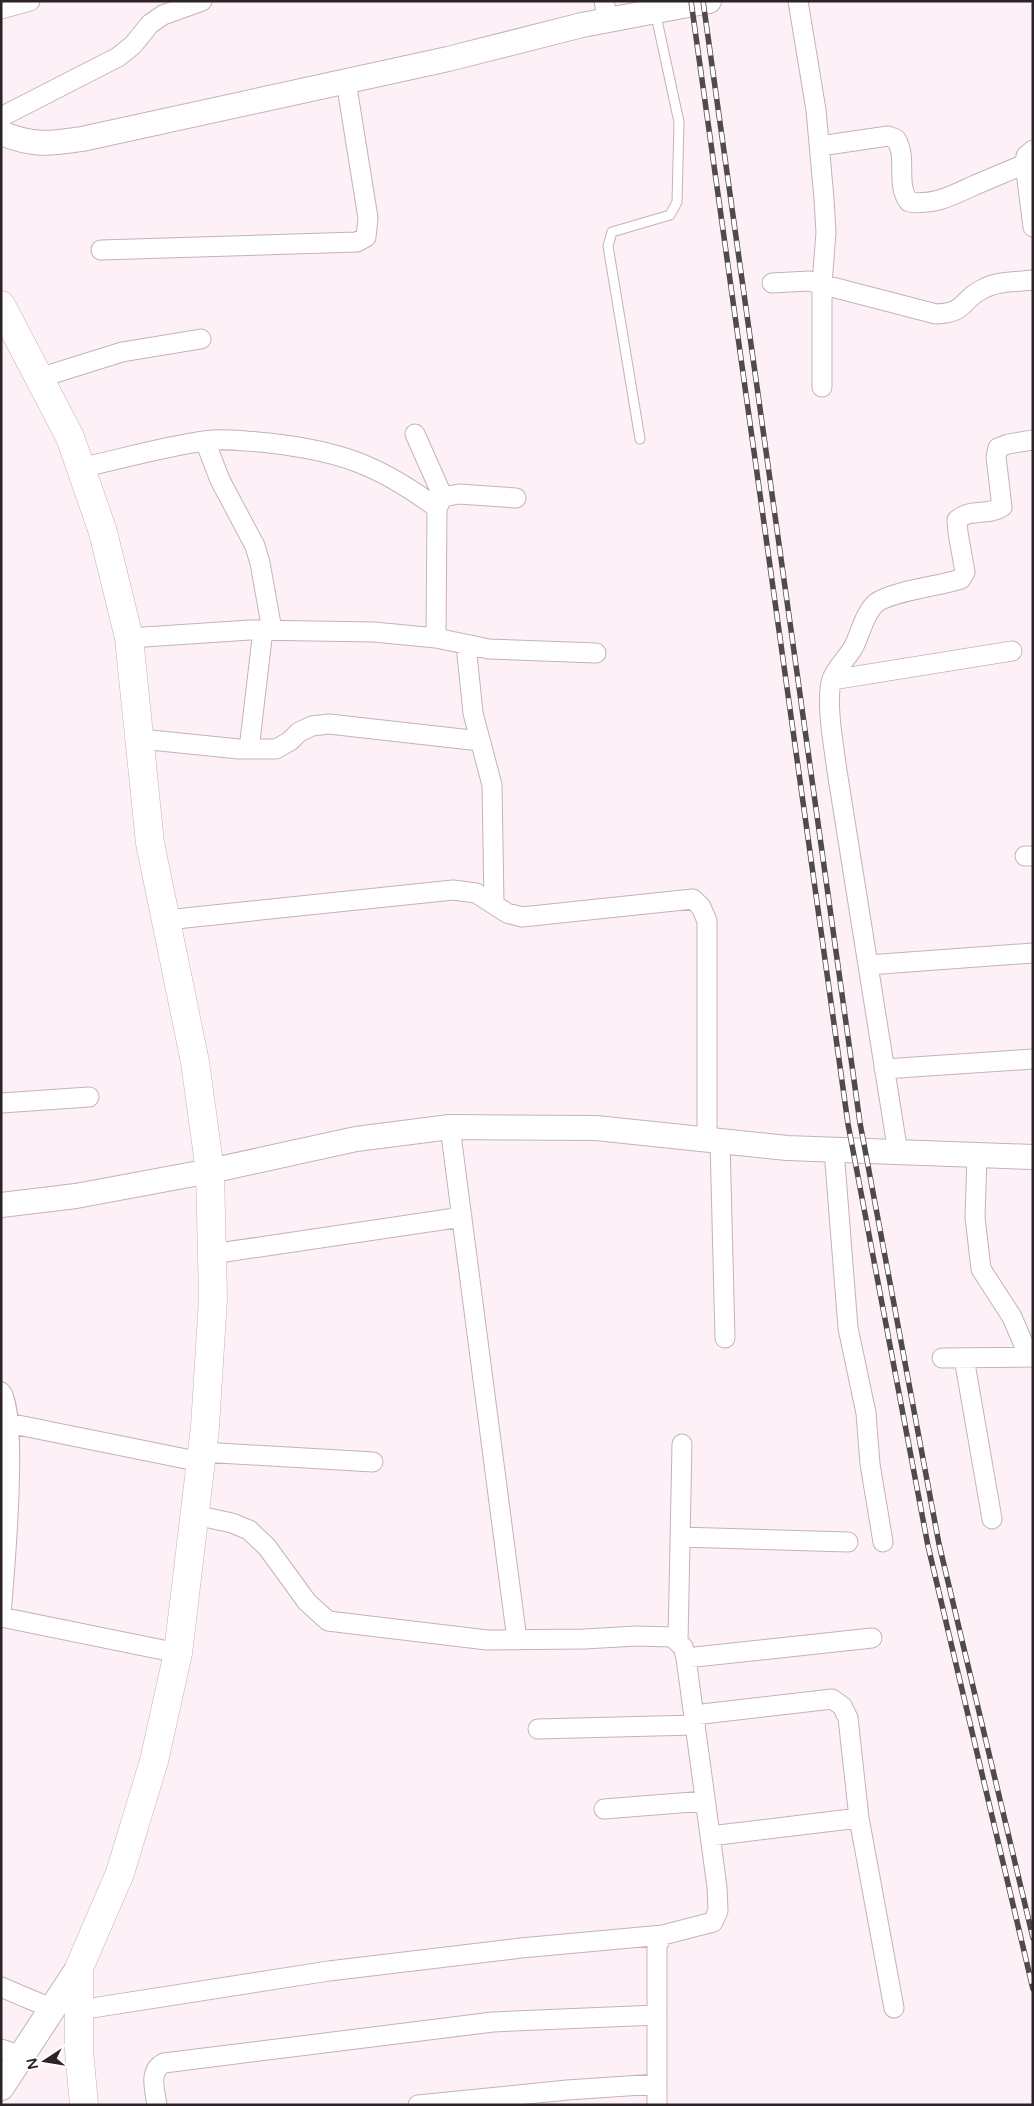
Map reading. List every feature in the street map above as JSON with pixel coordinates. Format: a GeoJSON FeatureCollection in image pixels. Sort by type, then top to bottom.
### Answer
{"type":"FeatureCollection","features":[{"type":"Feature","properties":{"kind":"main road"},"geometry":{"type":"LineString","coordinates":[[1,305],[70,437],[103,532],[129,638],[150,843],[195,1062],[210,1171],[213,1300],[202,1457],[178,1653],[154,1761],[120,1873],[79,1968],[66,2009],[12,2053],[1,2087]]}},
{"type":"Feature","properties":{"kind":"main road"},"geometry":{"type":"LineString","coordinates":[[66,2009],[79,2050],[84,2105]]}},
{"type":"Feature","properties":{"kind":"street"},"geometry":{"type":"LineString","coordinates":[[1,9],[30,1]]}},
{"type":"Feature","properties":{"kind":"street"},"geometry":{"type":"LineString","coordinates":[[1,117],[118,58],[133,45],[150,24],[162,15],[202,1]]}},
{"type":"Feature","properties":{"kind":"street"},"geometry":{"type":"LineString","coordinates":[[1,133],[17,140],[44,145],[82,139],[346,81],[606,11],[655,11],[709,1]]}},
{"type":"Feature","properties":{"kind":"street"},"geometry":{"type":"LineString","coordinates":[[798,1],[820,146],[826,232],[822,284],[822,386]]}},
{"type":"Feature","properties":{"kind":"street"},"geometry":{"type":"LineString","coordinates":[[100,250],[358,242],[366,238],[368,218],[346,81]]}},
{"type":"Feature","properties":{"kind":"street"},"geometry":{"type":"LineString","coordinates":[[820,146],[888,136],[896,139],[901,155],[903,194],[909,202],[919,204],[932,203],[958,194],[1029,157],[1033,227]]}},
{"type":"Feature","properties":{"kind":"street"},"geometry":{"type":"LineString","coordinates":[[772,283],[809,281],[936,314],[958,310],[984,288],[1033,280]]}},
{"type":"Feature","properties":{"kind":"street"},"geometry":{"type":"LineString","coordinates":[[39,378],[122,352],[201,339]]}},
{"type":"Feature","properties":{"kind":"street"},"geometry":{"type":"LineString","coordinates":[[415,434],[440,502],[436,638]]}},
{"type":"Feature","properties":{"kind":"street"},"geometry":{"type":"LineString","coordinates":[[80,468],[205,441],[230,440],[313,448],[350,458],[440,502]]}},
{"type":"Feature","properties":{"kind":"street"},"geometry":{"type":"LineString","coordinates":[[898,1153],[837,771],[832,723],[832,680],[854,646],[868,614],[877,603],[892,596],[961,579],[965,572],[958,533],[958,520],[963,515],[993,512],[1002,507],[996,457],[998,448],[1008,444],[1033,440]]}},
{"type":"Feature","properties":{"kind":"street"},"geometry":{"type":"LineString","coordinates":[[205,441],[220,480],[255,546],[260,562],[267,630],[249,750]]}},
{"type":"Feature","properties":{"kind":"street"},"geometry":{"type":"LineString","coordinates":[[440,502],[459,494],[516,498]]}},
{"type":"Feature","properties":{"kind":"street"},"geometry":{"type":"LineString","coordinates":[[129,638],[267,630],[374,632],[436,638],[489,649],[596,653]]}},
{"type":"Feature","properties":{"kind":"street"},"geometry":{"type":"LineString","coordinates":[[466,645],[474,713],[492,785],[494,903]]}},
{"type":"Feature","properties":{"kind":"street"},"geometry":{"type":"LineString","coordinates":[[832,680],[1012,651]]}},
{"type":"Feature","properties":{"kind":"street"},"geometry":{"type":"LineString","coordinates":[[140,739],[249,750],[276,749],[290,741],[299,732],[312,726],[329,724],[480,741]]}},
{"type":"Feature","properties":{"kind":"street"},"geometry":{"type":"LineString","coordinates":[[166,920],[453,890],[476,893],[507,913],[522,917],[544,916],[678,899],[693,899],[701,908],[707,921],[714,1140],[725,1338]]}},
{"type":"Feature","properties":{"kind":"street"},"geometry":{"type":"LineString","coordinates":[[868,965],[1033,953]]}},
{"type":"Feature","properties":{"kind":"street"},"geometry":{"type":"LineString","coordinates":[[884,1069],[1033,1060]]}},
{"type":"Feature","properties":{"kind":"street"},"geometry":{"type":"LineString","coordinates":[[1,1103],[89,1096]]}},
{"type":"Feature","properties":{"kind":"street"},"geometry":{"type":"LineString","coordinates":[[450,1128],[517,1640]]}},
{"type":"Feature","properties":{"kind":"street"},"geometry":{"type":"LineString","coordinates":[[1,1205],[76,1196],[210,1171],[356,1139],[450,1128],[596,1128],[834,1150],[1033,1157]]}},
{"type":"Feature","properties":{"kind":"street"},"geometry":{"type":"LineString","coordinates":[[834,1150],[848,1328],[866,1413],[870,1464],[883,1542]]}},
{"type":"Feature","properties":{"kind":"street"},"geometry":{"type":"LineString","coordinates":[[977,1156],[975,1217],[980,1269],[1012,1318],[1024,1345],[1033,1355]]}},
{"type":"Feature","properties":{"kind":"street"},"geometry":{"type":"LineString","coordinates":[[212,1254],[462,1217]]}},
{"type":"Feature","properties":{"kind":"street"},"geometry":{"type":"LineString","coordinates":[[942,1358],[1033,1355]]}},
{"type":"Feature","properties":{"kind":"street"},"geometry":{"type":"LineString","coordinates":[[964,1358],[992,1519]]}},
{"type":"Feature","properties":{"kind":"street"},"geometry":{"type":"LineString","coordinates":[[1,1392],[8,1407],[1,1616],[178,1653]]}},
{"type":"Feature","properties":{"kind":"street"},"geometry":{"type":"LineString","coordinates":[[8,1423],[202,1457],[373,1462]]}},
{"type":"Feature","properties":{"kind":"street"},"geometry":{"type":"LineString","coordinates":[[678,1641],[682,1444]]}},
{"type":"Feature","properties":{"kind":"street"},"geometry":{"type":"LineString","coordinates":[[1,1987],[66,2009],[329,1971],[521,1948],[663,1936],[713,1922],[718,1911],[717,1887],[686,1658],[683,1647],[678,1641],[672,1637],[637,1636],[517,1640],[461,1638],[328,1622],[307,1602],[267,1547],[249,1530],[232,1522],[195,1514]]}},
{"type":"Feature","properties":{"kind":"street"},"geometry":{"type":"LineString","coordinates":[[680,1537],[848,1542]]}},
{"type":"Feature","properties":{"kind":"street"},"geometry":{"type":"LineString","coordinates":[[686,1658],[872,1638]]}},
{"type":"Feature","properties":{"kind":"street"},"geometry":{"type":"LineString","coordinates":[[538,1729],[694,1720],[832,1699],[842,1706],[848,1718],[859,1818],[894,2008]]}},
{"type":"Feature","properties":{"kind":"street"},"geometry":{"type":"LineString","coordinates":[[604,1809],[705,1801]]}},
{"type":"Feature","properties":{"kind":"street"},"geometry":{"type":"LineString","coordinates":[[710,1836],[859,1818]]}},
{"type":"Feature","properties":{"kind":"street"},"geometry":{"type":"LineString","coordinates":[[657,2105],[656,1963],[657,1946],[663,1936]]}},
{"type":"Feature","properties":{"kind":"street"},"geometry":{"type":"LineString","coordinates":[[156,2105],[154,2075],[157,2066],[164,2063],[492,2022],[657,2015]]}},
{"type":"Feature","properties":{"kind":"street"},"geometry":{"type":"LineString","coordinates":[[418,2105],[567,2090],[657,2084]]}},
{"type":"Feature","properties":{"kind":"lane"},"geometry":{"type":"LineString","coordinates":[[640,439],[608,246],[612,232],[670,215],[677,202],[679,122],[655,11]]}},
{"type":"Feature","properties":{"kind":"railway"},"geometry":{"type":"LineString","coordinates":[[691,1],[848,1124],[928,1546],[1033,1989]]}},
{"type":"Feature","properties":{"kind":"railway"},"geometry":{"type":"LineString","coordinates":[[703,1],[860,1123],[939,1544],[1033,1938]]}}]}
